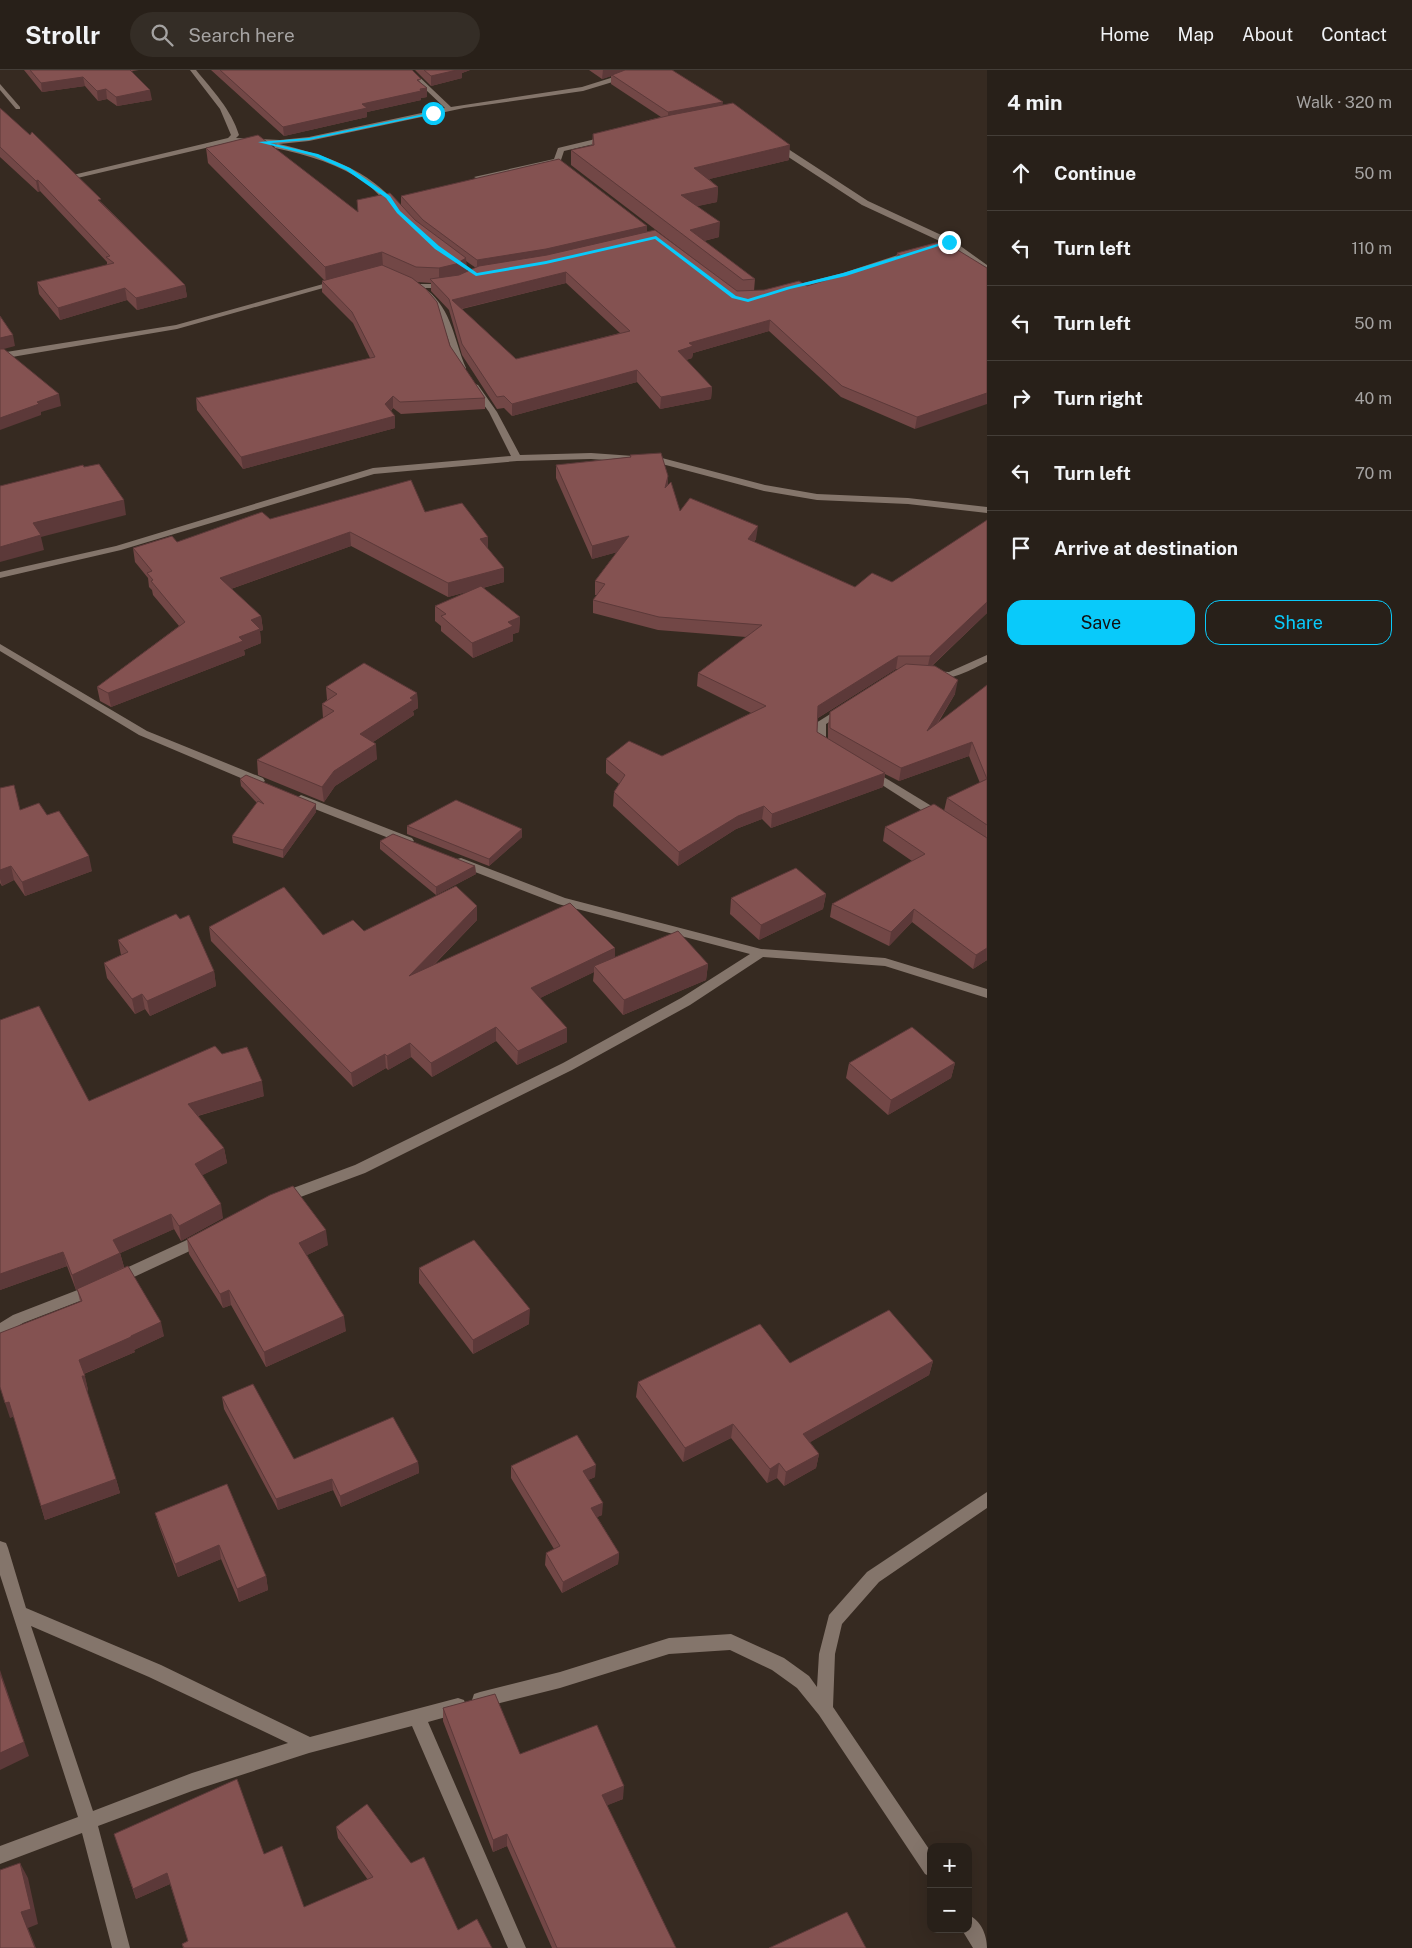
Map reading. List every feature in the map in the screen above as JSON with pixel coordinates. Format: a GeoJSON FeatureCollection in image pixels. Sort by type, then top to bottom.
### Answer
{"type":"FeatureCollection","features":[{"type":"Feature","properties":{"kind":"street"},"geometry":{"type":"LineString","coordinates":[[193,70],[227,117],[234,135],[231,140]]}},
{"type":"Feature","properties":{"kind":"street"},"geometry":{"type":"LineString","coordinates":[[408,70],[450,109]]}},
{"type":"Feature","properties":{"kind":"street"},"geometry":{"type":"LineString","coordinates":[[76,177],[231,140],[261,142],[294,141],[340,134],[450,109],[583,88],[628,76],[642,70]]}},
{"type":"Feature","properties":{"kind":"street"},"geometry":{"type":"LineString","coordinates":[[0,86],[18,108]]}},
{"type":"Feature","properties":{"kind":"street"},"geometry":{"type":"LineString","coordinates":[[557,161],[561,150],[619,135]]}},
{"type":"Feature","properties":{"kind":"street"},"geometry":{"type":"LineString","coordinates":[[261,142],[316,155],[348,169],[388,197],[398,212]]}},
{"type":"Feature","properties":{"kind":"street"},"geometry":{"type":"LineString","coordinates":[[772,142],[865,203],[949,242],[987,269]]}},
{"type":"Feature","properties":{"kind":"street"},"geometry":{"type":"LineString","coordinates":[[557,161],[564,167]]}},
{"type":"Feature","properties":{"kind":"street"},"geometry":{"type":"LineString","coordinates":[[478,176],[557,161]]}},
{"type":"Feature","properties":{"kind":"street"},"geometry":{"type":"LineString","coordinates":[[939,245],[949,242]]}},
{"type":"Feature","properties":{"kind":"street"},"geometry":{"type":"LineString","coordinates":[[781,290],[844,274],[921,250]]}},
{"type":"Feature","properties":{"kind":"street"},"geometry":{"type":"LineString","coordinates":[[397,279],[415,286],[431,296],[443,311],[456,356],[493,412],[517,458]]}},
{"type":"Feature","properties":{"kind":"street"},"geometry":{"type":"LineString","coordinates":[[0,356],[177,327],[342,282]]}},
{"type":"Feature","properties":{"kind":"street"},"geometry":{"type":"LineString","coordinates":[[415,286],[439,287],[452,284]]}},
{"type":"Feature","properties":{"kind":"street"},"geometry":{"type":"LineString","coordinates":[[0,575],[118,548],[373,471],[517,458],[590,456],[662,461],[764,488],[817,496],[908,500],[987,510]]}},
{"type":"Feature","properties":{"kind":"street"},"geometry":{"type":"LineString","coordinates":[[0,648],[143,733],[269,786]]}},
{"type":"Feature","properties":{"kind":"street"},"geometry":{"type":"LineString","coordinates":[[918,674],[951,675],[987,658]]}},
{"type":"Feature","properties":{"kind":"street"},"geometry":{"type":"LineString","coordinates":[[837,753],[821,744],[821,723],[853,703]]}},
{"type":"Feature","properties":{"kind":"street"},"geometry":{"type":"LineString","coordinates":[[861,768],[948,822]]}},
{"type":"Feature","properties":{"kind":"street"},"geometry":{"type":"LineString","coordinates":[[287,793],[415,844]]}},
{"type":"Feature","properties":{"kind":"street"},"geometry":{"type":"LineString","coordinates":[[452,858],[562,900],[761,953],[885,962],[987,994]]}},
{"type":"Feature","properties":{"kind":"street"},"geometry":{"type":"LineString","coordinates":[[270,1202],[360,1169],[430,1133],[547,1079],[625,1037],[722,980],[761,953]]}},
{"type":"Feature","properties":{"kind":"street"},"geometry":{"type":"LineString","coordinates":[[0,1331],[18,1319],[82,1295],[211,1234]]}},
{"type":"Feature","properties":{"kind":"street"},"geometry":{"type":"LineString","coordinates":[[825,1709],[827,1654],[835,1620],[873,1576],[987,1498]]}},
{"type":"Feature","properties":{"kind":"street"},"geometry":{"type":"LineString","coordinates":[[0,1548],[19,1613],[88,1822],[121,1948]]}},
{"type":"Feature","properties":{"kind":"street"},"geometry":{"type":"LineString","coordinates":[[19,1613],[155,1671],[309,1745]]}},
{"type":"Feature","properties":{"kind":"street"},"geometry":{"type":"LineString","coordinates":[[0,1855],[192,1782],[309,1745],[560,1680],[669,1646],[731,1642],[778,1664],[803,1682],[825,1709],[927,1862]]}},
{"type":"Feature","properties":{"kind":"street"},"geometry":{"type":"LineString","coordinates":[[416,1716],[517,1948]]}},
{"type":"Feature","properties":{"kind":"street"},"geometry":{"type":"LineString","coordinates":[[972,1930],[984,1948]]}},
{"type":"Feature","properties":{"kind":"building"},"geometry":{"type":"Polygon","coordinates":[[[30,70],[130,70],[150,90],[116,97],[106,89],[97,91],[83,77],[41,83],[30,70]]]}},
{"type":"Feature","properties":{"kind":"building"},"geometry":{"type":"Polygon","coordinates":[[[220,70],[412,70],[421,79],[417,80],[427,88],[362,104],[367,108],[283,127],[220,70]]]}},
{"type":"Feature","properties":{"kind":"building"},"geometry":{"type":"Polygon","coordinates":[[[424,70],[457,70],[431,76],[424,70]]]}},
{"type":"Feature","properties":{"kind":"building"},"geometry":{"type":"Polygon","coordinates":[[[625,70],[672,70],[723,102],[668,112],[612,75],[625,70]]]}},
{"type":"Feature","properties":{"kind":"building"},"geometry":{"type":"Polygon","coordinates":[[[733,103],[790,145],[694,168],[718,187],[681,195],[720,222],[690,230],[755,279],[743,280],[571,150],[594,145],[593,134],[671,115],[733,103]]]}},
{"type":"Feature","properties":{"kind":"building"},"geometry":{"type":"Polygon","coordinates":[[[0,108],[30,135],[32,132],[185,285],[136,298],[125,288],[58,308],[37,282],[114,263],[106,257],[110,256],[38,180],[36,181],[0,147],[0,108]]]}},
{"type":"Feature","properties":{"kind":"building"},"geometry":{"type":"Polygon","coordinates":[[[258,135],[358,212],[357,200],[390,193],[415,220],[466,258],[456,264],[439,268],[416,267],[382,252],[325,267],[206,148],[258,135]]]}},
{"type":"Feature","properties":{"kind":"building"},"geometry":{"type":"Polygon","coordinates":[[[559,159],[647,226],[546,249],[477,260],[423,220],[401,196],[559,159]]]}},
{"type":"Feature","properties":{"kind":"building"},"geometry":{"type":"Polygon","coordinates":[[[655,230],[737,291],[764,290],[799,281],[807,286],[902,257],[897,253],[943,241],[987,268],[987,393],[917,417],[842,386],[770,320],[689,343],[693,346],[678,351],[712,387],[661,397],[637,370],[512,404],[504,396],[497,397],[462,344],[449,299],[430,279],[459,275],[479,266],[547,255],[655,230]],[[566,272],[452,300],[516,359],[630,331],[566,272]]]}},
{"type":"Feature","properties":{"kind":"building"},"geometry":{"type":"Polygon","coordinates":[[[382,265],[412,278],[426,289],[437,302],[450,346],[485,398],[400,402],[393,396],[385,404],[395,416],[241,457],[196,398],[375,357],[352,312],[322,281],[382,265]]]}},
{"type":"Feature","properties":{"kind":"building"},"geometry":{"type":"Polygon","coordinates":[[[0,316],[13,335],[0,338],[0,316]]]}},
{"type":"Feature","properties":{"kind":"building"},"geometry":{"type":"Polygon","coordinates":[[[0,349],[4,349],[59,394],[37,402],[39,404],[0,418],[0,349]]]}},
{"type":"Feature","properties":{"kind":"building"},"geometry":{"type":"Polygon","coordinates":[[[661,453],[668,476],[665,488],[671,482],[680,511],[690,498],[758,526],[748,539],[855,587],[872,573],[892,582],[987,520],[987,602],[930,656],[898,656],[818,706],[817,732],[885,773],[772,814],[764,806],[738,816],[679,852],[614,792],[625,775],[606,759],[629,741],[662,756],[766,706],[698,673],[762,625],[659,617],[593,600],[605,584],[595,581],[629,536],[592,546],[556,465],[631,457],[630,455],[661,453]]]}},
{"type":"Feature","properties":{"kind":"building"},"geometry":{"type":"Polygon","coordinates":[[[99,464],[124,500],[33,523],[41,535],[0,547],[0,486],[83,465],[84,467],[99,464]]]}},
{"type":"Feature","properties":{"kind":"building"},"geometry":{"type":"Polygon","coordinates":[[[411,480],[425,512],[462,503],[488,537],[480,539],[504,568],[448,583],[350,532],[220,578],[261,616],[251,620],[260,629],[239,637],[243,641],[108,693],[97,687],[185,622],[151,581],[153,580],[147,573],[152,571],[133,548],[172,536],[177,542],[262,512],[270,519],[411,480]]]}},
{"type":"Feature","properties":{"kind":"building"},"geometry":{"type":"Polygon","coordinates":[[[481,586],[520,617],[508,622],[513,626],[472,643],[441,616],[446,614],[435,606],[481,586]]]}},
{"type":"Feature","properties":{"kind":"building"},"geometry":{"type":"Polygon","coordinates":[[[364,663],[417,693],[410,698],[413,700],[360,734],[376,744],[334,771],[322,787],[257,760],[334,711],[322,704],[337,694],[326,687],[364,663]]]}},
{"type":"Feature","properties":{"kind":"building"},"geometry":{"type":"Polygon","coordinates":[[[906,664],[935,666],[958,680],[927,731],[987,685],[987,779],[972,742],[901,768],[830,728],[830,712],[906,664]]]}},
{"type":"Feature","properties":{"kind":"building"},"geometry":{"type":"Polygon","coordinates":[[[246,775],[316,804],[283,850],[232,836],[258,801],[264,804],[240,779],[246,775]]]}},
{"type":"Feature","properties":{"kind":"building"},"geometry":{"type":"Polygon","coordinates":[[[987,779],[987,825],[947,798],[987,779]]]}},
{"type":"Feature","properties":{"kind":"building"},"geometry":{"type":"Polygon","coordinates":[[[14,785],[20,810],[39,803],[47,815],[59,811],[89,856],[22,882],[11,866],[0,870],[0,788],[14,785]]]}},
{"type":"Feature","properties":{"kind":"building"},"geometry":{"type":"Polygon","coordinates":[[[456,800],[522,829],[489,859],[407,826],[456,800]]]}},
{"type":"Feature","properties":{"kind":"building"},"geometry":{"type":"Polygon","coordinates":[[[934,804],[987,838],[987,948],[976,955],[914,909],[891,932],[832,904],[925,854],[885,827],[934,804]]]}},
{"type":"Feature","properties":{"kind":"building"},"geometry":{"type":"Polygon","coordinates":[[[393,834],[475,866],[436,887],[380,841],[393,834]]]}},
{"type":"Feature","properties":{"kind":"building"},"geometry":{"type":"Polygon","coordinates":[[[796,868],[826,894],[761,925],[731,898],[796,868]]]}},
{"type":"Feature","properties":{"kind":"building"},"geometry":{"type":"Polygon","coordinates":[[[456,886],[477,906],[409,976],[570,903],[615,948],[531,988],[567,1028],[518,1051],[496,1027],[431,1063],[410,1043],[387,1056],[385,1054],[351,1073],[209,927],[284,887],[323,935],[353,920],[364,931],[456,886]]]}},
{"type":"Feature","properties":{"kind":"building"},"geometry":{"type":"Polygon","coordinates":[[[176,914],[180,919],[189,915],[214,971],[147,1001],[142,994],[132,999],[104,963],[128,952],[118,940],[176,914]]]}},
{"type":"Feature","properties":{"kind":"building"},"geometry":{"type":"Polygon","coordinates":[[[678,931],[708,964],[624,1000],[594,966],[678,931]]]}},
{"type":"Feature","properties":{"kind":"building"},"geometry":{"type":"Polygon","coordinates":[[[39,1006],[89,1101],[215,1046],[222,1054],[247,1047],[262,1081],[188,1104],[224,1148],[195,1164],[221,1204],[179,1226],[171,1214],[113,1240],[120,1253],[72,1275],[63,1252],[0,1274],[0,1020],[39,1006]]]}},
{"type":"Feature","properties":{"kind":"building"},"geometry":{"type":"Polygon","coordinates":[[[912,1027],[955,1063],[891,1100],[849,1063],[912,1027]]]}},
{"type":"Feature","properties":{"kind":"building"},"geometry":{"type":"Polygon","coordinates":[[[293,1186],[326,1230],[299,1243],[344,1316],[264,1352],[229,1290],[220,1294],[187,1239],[270,1195],[293,1186]]]}},
{"type":"Feature","properties":{"kind":"building"},"geometry":{"type":"Polygon","coordinates":[[[474,1240],[530,1309],[473,1340],[419,1268],[474,1240]]]}},
{"type":"Feature","properties":{"kind":"building"},"geometry":{"type":"Polygon","coordinates":[[[128,1266],[161,1322],[79,1360],[85,1376],[82,1376],[116,1479],[41,1506],[9,1402],[5,1403],[0,1387],[0,1333],[82,1301],[77,1289],[128,1266]]]}},
{"type":"Feature","properties":{"kind":"building"},"geometry":{"type":"Polygon","coordinates":[[[889,1310],[933,1361],[803,1434],[819,1454],[786,1472],[779,1463],[770,1469],[733,1424],[685,1448],[638,1382],[760,1324],[790,1363],[889,1310]]]}},
{"type":"Feature","properties":{"kind":"building"},"geometry":{"type":"Polygon","coordinates":[[[253,1384],[294,1459],[393,1417],[418,1462],[340,1496],[332,1479],[276,1499],[222,1397],[253,1384]]]}},
{"type":"Feature","properties":{"kind":"building"},"geometry":{"type":"Polygon","coordinates":[[[577,1435],[596,1465],[583,1471],[603,1503],[591,1508],[619,1553],[563,1582],[546,1553],[560,1546],[511,1466],[577,1435]]]}},
{"type":"Feature","properties":{"kind":"building"},"geometry":{"type":"Polygon","coordinates":[[[227,1484],[266,1576],[237,1589],[219,1545],[175,1564],[155,1513],[227,1484]]]}},
{"type":"Feature","properties":{"kind":"building"},"geometry":{"type":"Polygon","coordinates":[[[0,1673],[24,1742],[0,1753],[0,1673]]]}},
{"type":"Feature","properties":{"kind":"building"},"geometry":{"type":"Polygon","coordinates":[[[495,1694],[520,1754],[597,1725],[624,1786],[602,1795],[676,1948],[557,1948],[507,1834],[493,1840],[443,1708],[495,1694]]]}},
{"type":"Feature","properties":{"kind":"building"},"geometry":{"type":"Polygon","coordinates":[[[237,1779],[264,1854],[282,1846],[304,1907],[373,1877],[336,1827],[367,1804],[411,1863],[424,1857],[458,1930],[477,1919],[492,1948],[184,1948],[182,1944],[188,1941],[167,1873],[133,1889],[114,1834],[237,1779]]]}},
{"type":"Feature","properties":{"kind":"building"},"geometry":{"type":"Polygon","coordinates":[[[20,1863],[31,1909],[21,1912],[35,1948],[0,1948],[0,1870],[20,1863]]]}},
{"type":"Feature","properties":{"kind":"building"},"geometry":{"type":"Polygon","coordinates":[[[847,1912],[866,1948],[769,1948],[847,1912]]]}},
{"type":"Feature","properties":{"kind":"route"},"geometry":{"type":"LineString","coordinates":[[433,113],[340,134],[294,141],[261,142],[316,155],[348,169],[388,197],[398,212],[437,248],[476,274],[546,262],[656,237],[734,297],[748,300],[844,274],[949,242]]}}]}
